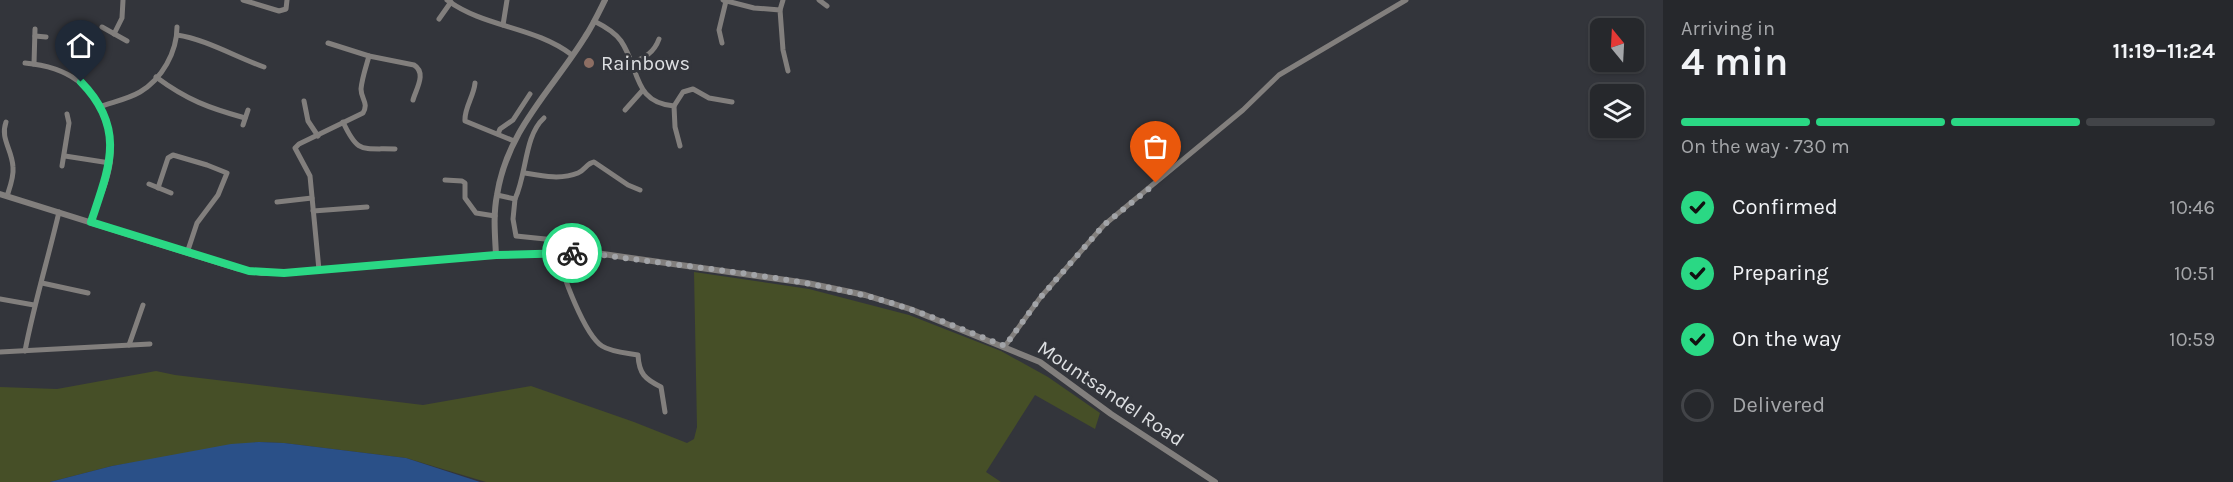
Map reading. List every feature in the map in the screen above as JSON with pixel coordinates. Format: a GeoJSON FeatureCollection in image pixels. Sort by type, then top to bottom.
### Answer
{"type":"FeatureCollection","features":[{"type":"Feature","properties":{"kind":"street"},"geometry":{"type":"LineString","coordinates":[[114,34],[122,18],[123,0]]}},
{"type":"Feature","properties":{"kind":"street"},"geometry":{"type":"LineString","coordinates":[[243,0],[279,11],[286,9],[287,0]]}},
{"type":"Feature","properties":{"kind":"street"},"geometry":{"type":"LineString","coordinates":[[503,25],[507,0]]}},
{"type":"Feature","properties":{"kind":"street"},"geometry":{"type":"LineString","coordinates":[[496,255],[497,195],[502,171],[514,141],[528,115],[572,56],[605,0]]}},
{"type":"Feature","properties":{"kind":"street"},"geometry":{"type":"LineString","coordinates":[[783,0],[780,10],[783,50],[788,71]]}},
{"type":"Feature","properties":{"kind":"street"},"geometry":{"type":"LineString","coordinates":[[819,0],[827,6]]}},
{"type":"Feature","properties":{"kind":"street"},"geometry":{"type":"LineString","coordinates":[[1005,346],[1040,298],[1104,225],[1243,110],[1280,75],[1406,0]]}},
{"type":"Feature","properties":{"kind":"street"},"geometry":{"type":"LineString","coordinates":[[439,19],[449,1],[474,15],[548,39],[572,56]]}},
{"type":"Feature","properties":{"kind":"street"},"geometry":{"type":"LineString","coordinates":[[722,43],[719,30],[724,1],[754,8],[780,10]]}},
{"type":"Feature","properties":{"kind":"street"},"geometry":{"type":"LineString","coordinates":[[594,21],[616,35],[632,63],[642,91],[657,102],[674,106]]}},
{"type":"Feature","properties":{"kind":"street"},"geometry":{"type":"LineString","coordinates":[[102,27],[126,41]]}},
{"type":"Feature","properties":{"kind":"street"},"geometry":{"type":"LineString","coordinates":[[99,107],[141,92],[156,77],[169,60],[177,35],[177,27]]}},
{"type":"Feature","properties":{"kind":"street"},"geometry":{"type":"LineString","coordinates":[[34,64],[36,29]]}},
{"type":"Feature","properties":{"kind":"street"},"geometry":{"type":"LineString","coordinates":[[177,35],[201,41],[237,58],[264,67]]}},
{"type":"Feature","properties":{"kind":"street"},"geometry":{"type":"LineString","coordinates":[[35,36],[46,37]]}},
{"type":"Feature","properties":{"kind":"street"},"geometry":{"type":"LineString","coordinates":[[632,63],[650,54],[659,39]]}},
{"type":"Feature","properties":{"kind":"street"},"geometry":{"type":"LineString","coordinates":[[328,43],[419,68],[421,73],[413,100]]}},
{"type":"Feature","properties":{"kind":"street"},"geometry":{"type":"LineString","coordinates":[[319,270],[308,169],[295,148],[363,113],[366,109],[361,89],[369,56]]}},
{"type":"Feature","properties":{"kind":"street"},"geometry":{"type":"LineString","coordinates":[[25,63],[68,74],[91,92],[99,107],[111,143],[110,163],[91,222]]}},
{"type":"Feature","properties":{"kind":"street"},"geometry":{"type":"LineString","coordinates":[[156,77],[200,104],[245,118]]}},
{"type":"Feature","properties":{"kind":"street"},"geometry":{"type":"LineString","coordinates":[[475,83],[474,92],[464,116],[465,121],[514,141]]}},
{"type":"Feature","properties":{"kind":"street"},"geometry":{"type":"LineString","coordinates":[[680,146],[675,127],[674,106],[684,92],[693,89],[709,98],[732,102]]}},
{"type":"Feature","properties":{"kind":"street"},"geometry":{"type":"LineString","coordinates":[[625,110],[642,91]]}},
{"type":"Feature","properties":{"kind":"street"},"geometry":{"type":"LineString","coordinates":[[498,134],[500,129],[513,120],[530,94]]}},
{"type":"Feature","properties":{"kind":"street"},"geometry":{"type":"LineString","coordinates":[[304,101],[308,122],[318,136]]}},
{"type":"Feature","properties":{"kind":"street"},"geometry":{"type":"LineString","coordinates":[[243,125],[248,110]]}},
{"type":"Feature","properties":{"kind":"street"},"geometry":{"type":"LineString","coordinates":[[62,166],[69,123],[67,114]]}},
{"type":"Feature","properties":{"kind":"street"},"geometry":{"type":"LineString","coordinates":[[544,118],[535,129],[527,151],[525,173],[515,199],[513,219],[516,236],[555,240],[585,237]]}},
{"type":"Feature","properties":{"kind":"street"},"geometry":{"type":"LineString","coordinates":[[6,122],[1,129],[1,135],[14,167],[8,196]]}},
{"type":"Feature","properties":{"kind":"street"},"geometry":{"type":"LineString","coordinates":[[343,122],[351,140],[357,146],[395,149]]}},
{"type":"Feature","properties":{"kind":"street"},"geometry":{"type":"LineString","coordinates":[[158,188],[168,158],[173,155],[227,173],[218,195],[197,224],[187,253]]}},
{"type":"Feature","properties":{"kind":"street"},"geometry":{"type":"LineString","coordinates":[[65,156],[110,163]]}},
{"type":"Feature","properties":{"kind":"street"},"geometry":{"type":"LineString","coordinates":[[525,173],[547,177],[561,176],[577,173],[589,162],[594,162],[628,185],[640,190]]}},
{"type":"Feature","properties":{"kind":"street"},"geometry":{"type":"LineString","coordinates":[[445,180],[465,183],[465,198],[476,213],[495,216]]}},
{"type":"Feature","properties":{"kind":"street"},"geometry":{"type":"LineString","coordinates":[[149,184],[171,192]]}},
{"type":"Feature","properties":{"kind":"street","name":"Mountsandel Road"},"geometry":{"type":"LineString","coordinates":[[0,194],[236,268],[262,273],[496,255],[596,254],[807,282],[864,295],[910,309],[1005,346],[1054,371],[1111,414],[1215,482]]}},
{"type":"Feature","properties":{"kind":"street"},"geometry":{"type":"LineString","coordinates":[[497,195],[515,199]]}},
{"type":"Feature","properties":{"kind":"street"},"geometry":{"type":"LineString","coordinates":[[278,202],[312,198]]}},
{"type":"Feature","properties":{"kind":"street"},"geometry":{"type":"LineString","coordinates":[[313,211],[366,207]]}},
{"type":"Feature","properties":{"kind":"street"},"geometry":{"type":"LineString","coordinates":[[25,351],[34,305],[42,283],[59,212]]}},
{"type":"Feature","properties":{"kind":"street"},"geometry":{"type":"LineString","coordinates":[[559,253],[566,282],[592,337],[603,347],[638,355],[638,368],[644,378],[661,387],[665,412]]}},
{"type":"Feature","properties":{"kind":"street"},"geometry":{"type":"LineString","coordinates":[[42,283],[88,293]]}},
{"type":"Feature","properties":{"kind":"street"},"geometry":{"type":"LineString","coordinates":[[0,299],[34,305]]}},
{"type":"Feature","properties":{"kind":"street"},"geometry":{"type":"LineString","coordinates":[[129,345],[143,305]]}},
{"type":"Feature","properties":{"kind":"street"},"geometry":{"type":"LineString","coordinates":[[0,352],[150,344]]}},
{"type":"Feature","properties":{"kind":"green space"},"geometry":{"type":"Polygon","coordinates":[[[694,272],[809,289],[909,315],[1001,351],[1048,377],[1100,413],[1095,429],[1035,395],[986,472],[1001,482],[486,482],[406,458],[259,442],[112,466],[50,482],[0,482],[0,387],[57,389],[156,371],[423,405],[531,386],[687,443],[694,439],[697,427],[694,272]]]}},
{"type":"Feature","properties":{"kind":"water"},"geometry":{"type":"Polygon","coordinates":[[[259,442],[406,458],[480,482],[50,482],[112,466],[231,444],[259,442]]]}},
{"type":"Feature","properties":{"kind":"way so far"},"geometry":{"type":"LineString","coordinates":[[572,253],[596,254],[807,282],[864,295],[910,309],[1005,346],[1040,298],[1104,225],[1156,183]]}},
{"type":"Feature","properties":{"kind":"place","name":"Rainbows"},"geometry":{"type":"Point","coordinates":[589,63]}},
{"type":"Feature","properties":{"kind":"route"},"geometry":{"type":"LineString","coordinates":[[81,82],[91,92],[104,117],[112,153],[91,222],[219,263],[262,273],[496,255],[572,253]]}}]}
